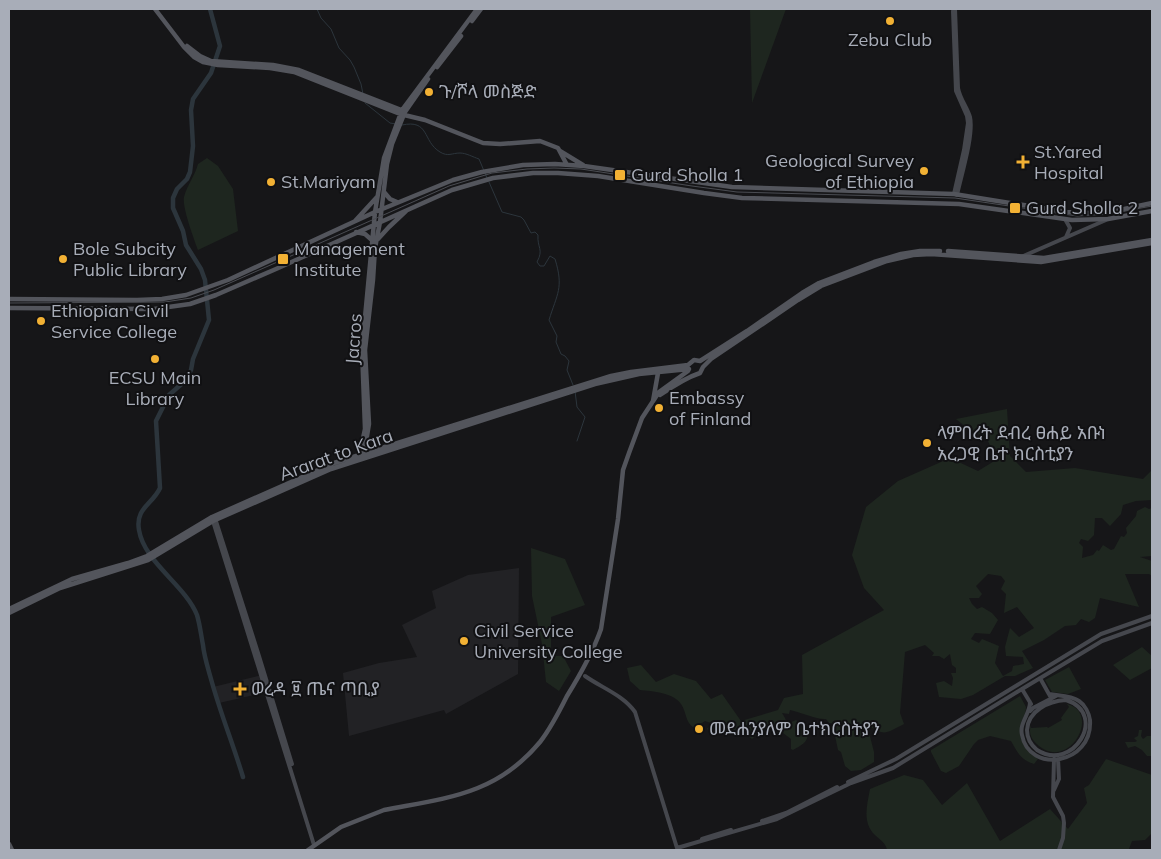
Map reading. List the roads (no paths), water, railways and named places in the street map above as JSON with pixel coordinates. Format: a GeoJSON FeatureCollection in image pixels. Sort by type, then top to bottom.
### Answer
{"type":"FeatureCollection","features":[{"type":"Feature","properties":{"kind":"main road"},"geometry":{"type":"LineString","coordinates":[[155,9],[194,57],[219,64],[292,68],[360,96],[370,102],[483,142],[500,144],[540,141],[584,166]]}},
{"type":"Feature","properties":{"kind":"main road"},"geometry":{"type":"LineString","coordinates":[[159,9],[189,48],[211,62]]}},
{"type":"Feature","properties":{"kind":"main road"},"geometry":{"type":"LineString","coordinates":[[396,128],[404,113],[477,9]]}},
{"type":"Feature","properties":{"kind":"main road"},"geometry":{"type":"LineString","coordinates":[[404,113],[481,9]]}},
{"type":"Feature","properties":{"kind":"main road"},"geometry":{"type":"LineString","coordinates":[[954,9],[958,88],[960,97],[969,115],[970,123],[967,150],[955,194]]}},
{"type":"Feature","properties":{"kind":"main road"},"geometry":{"type":"LineString","coordinates":[[360,96],[367,97],[404,113]]}},
{"type":"Feature","properties":{"kind":"main road","name":"Jacros"},"geometry":{"type":"LineString","coordinates":[[374,242],[380,222],[389,153],[396,128]]}},
{"type":"Feature","properties":{"kind":"main road","name":"Jacros"},"geometry":{"type":"LineString","coordinates":[[361,456],[368,424],[364,349],[375,212],[384,158],[396,128]]}},
{"type":"Feature","properties":{"kind":"main road"},"geometry":{"type":"LineString","coordinates":[[555,164],[559,151]]}},
{"type":"Feature","properties":{"kind":"main road"},"geometry":{"type":"LineString","coordinates":[[559,151],[567,165]]}},
{"type":"Feature","properties":{"kind":"main road"},"geometry":{"type":"LineString","coordinates":[[9,299],[145,300],[174,297],[212,286],[375,212],[453,180],[492,170],[523,166],[555,164],[584,166],[732,187],[955,194],[1067,212],[1119,210],[1125,206],[1152,202]]}},
{"type":"Feature","properties":{"kind":"main road"},"geometry":{"type":"LineString","coordinates":[[9,308],[154,309],[190,304],[216,295],[452,190],[493,178],[533,173],[598,176],[742,198],[959,204],[1087,221],[1152,211]]}},
{"type":"Feature","properties":{"kind":"main road"},"geometry":{"type":"LineString","coordinates":[[383,191],[390,199],[398,202]]}},
{"type":"Feature","properties":{"kind":"main road"},"geometry":{"type":"LineString","coordinates":[[886,192],[887,201]]}},
{"type":"Feature","properties":{"kind":"main road"},"geometry":{"type":"LineString","coordinates":[[354,222],[378,196]]}},
{"type":"Feature","properties":{"kind":"main road"},"geometry":{"type":"LineString","coordinates":[[354,232],[365,234],[374,242],[411,207]]}},
{"type":"Feature","properties":{"kind":"main road"},"geometry":{"type":"LineString","coordinates":[[1065,219],[1070,228],[1066,237]]}},
{"type":"Feature","properties":{"kind":"main road"},"geometry":{"type":"LineString","coordinates":[[1018,258],[1108,219]]}},
{"type":"Feature","properties":{"kind":"main road"},"geometry":{"type":"LineString","coordinates":[[308,850],[341,828],[384,810],[457,796],[494,781],[521,764],[539,743],[552,725],[598,639],[605,608],[623,470],[642,418],[660,392],[689,368],[694,360],[700,361],[808,289],[875,264],[921,254],[1048,258],[1152,242]]}},
{"type":"Feature","properties":{"kind":"main road"},"geometry":{"type":"LineString","coordinates":[[658,396],[679,382],[700,373],[703,366],[810,292],[875,264]]}},
{"type":"Feature","properties":{"kind":"main road"},"geometry":{"type":"LineString","coordinates":[[700,361],[703,366]]}},
{"type":"Feature","properties":{"kind":"main road"},"geometry":{"type":"LineString","coordinates":[[689,368],[694,374]]}},
{"type":"Feature","properties":{"kind":"main road","name":"Ararat to Kara"},"geometry":{"type":"LineString","coordinates":[[578,388],[620,378],[689,368]]}},
{"type":"Feature","properties":{"kind":"main road","name":"Ararat to Kara"},"geometry":{"type":"LineString","coordinates":[[9,613],[60,588],[154,555],[213,518],[309,474],[630,372],[689,368]]}},
{"type":"Feature","properties":{"kind":"main road"},"geometry":{"type":"LineString","coordinates":[[653,403],[658,373]]}},
{"type":"Feature","properties":{"kind":"main road"},"geometry":{"type":"LineString","coordinates":[[213,518],[317,844]]}},
{"type":"Feature","properties":{"kind":"main road","name":"Ararat to Kara"},"geometry":{"type":"LineString","coordinates":[[9,609],[72,579],[140,561]]}},
{"type":"Feature","properties":{"kind":"main road"},"geometry":{"type":"LineString","coordinates":[[585,676],[621,698],[635,712],[677,847],[777,819],[896,759],[1101,634],[1152,616]]}},
{"type":"Feature","properties":{"kind":"main road"},"geometry":{"type":"LineString","coordinates":[[851,782],[893,768],[1109,638],[1152,623]]}},
{"type":"Feature","properties":{"kind":"main road"},"geometry":{"type":"LineString","coordinates":[[1060,658],[1064,664]]}},
{"type":"Feature","properties":{"kind":"main road"},"geometry":{"type":"LineString","coordinates":[[1037,673],[1051,698]]}},
{"type":"Feature","properties":{"kind":"main road"},"geometry":{"type":"LineString","coordinates":[[1022,689],[1034,710]]}},
{"type":"Feature","properties":{"kind":"main road"},"geometry":{"type":"LineString","coordinates":[[1027,715],[1058,695],[1080,701],[1090,717],[1087,741],[1076,753],[1056,758],[1038,757],[1024,744],[1021,734],[1030,702]]}},
{"type":"Feature","properties":{"kind":"main road"},"geometry":{"type":"LineString","coordinates":[[1051,698],[1074,703],[1082,710],[1086,722],[1086,729],[1079,744],[1056,758]]}},
{"type":"Feature","properties":{"kind":"main road"},"geometry":{"type":"LineString","coordinates":[[1034,710],[1028,722],[1027,737],[1036,748],[1056,758]]}},
{"type":"Feature","properties":{"kind":"main road"},"geometry":{"type":"LineString","coordinates":[[1056,758],[1059,779],[1054,790],[1054,802],[1064,823],[1059,850]]}},
{"type":"Feature","properties":{"kind":"main road"},"geometry":{"type":"LineString","coordinates":[[9,844],[12,850]]}},
{"type":"Feature","properties":{"kind":"waterway"},"geometry":{"type":"LineString","coordinates":[[210,9],[220,46],[211,73],[193,99],[191,110],[193,146],[190,172],[187,179],[177,189],[173,198],[173,208],[183,231],[186,245],[201,269],[205,280],[209,320],[193,359],[191,370],[185,381],[169,395],[156,421],[160,488],[142,511],[138,523],[142,542],[148,553],[184,594],[197,615],[205,658],[218,704],[243,777]]}},
{"type":"Feature","properties":{"kind":"waterway"},"geometry":{"type":"LineString","coordinates":[[317,9],[321,18],[331,29],[339,48],[354,67],[363,94]]}},
{"type":"Feature","properties":{"kind":"waterway"},"geometry":{"type":"LineString","coordinates":[[365,103],[390,123],[396,124]]}},
{"type":"Feature","properties":{"kind":"waterway"},"geometry":{"type":"LineString","coordinates":[[402,125],[411,124],[422,128],[430,142],[440,152],[448,155],[462,153],[479,159],[487,178]]}},
{"type":"Feature","properties":{"kind":"waterway"},"geometry":{"type":"LineString","coordinates":[[489,182],[502,212],[521,217],[531,233],[535,232],[538,235],[540,251],[537,262],[540,266],[544,266],[550,256],[555,259],[559,284],[557,297],[549,320],[557,336],[556,342],[561,354],[569,361],[567,370],[573,385]]}},
{"type":"Feature","properties":{"kind":"waterway"},"geometry":{"type":"LineString","coordinates":[[575,391],[577,407],[585,417],[577,441]]}},
{"type":"Feature","properties":{"kind":"tram line"},"geometry":{"type":"LineString","coordinates":[[9,303],[165,302],[191,298],[214,290],[449,186],[492,173],[527,169],[581,169],[737,192],[955,198],[1077,216],[1109,214],[1152,206]]}},
{"type":"Feature","properties":{"kind":"place","name":"Zebu Club"},"geometry":{"type":"Point","coordinates":[890,21]}},
{"type":"Feature","properties":{"kind":"place","name":"ጉ/ሾላ መስጅድ"},"geometry":{"type":"Point","coordinates":[429,92]}},
{"type":"Feature","properties":{"kind":"place","name":"St.Yared Hospital"},"geometry":{"type":"Point","coordinates":[1023,162]}},
{"type":"Feature","properties":{"kind":"place","name":"Geological Survey of Ethiopia"},"geometry":{"type":"Point","coordinates":[924,171]}},
{"type":"Feature","properties":{"kind":"place","name":"Gurd Sholla 1"},"geometry":{"type":"Point","coordinates":[620,175]}},
{"type":"Feature","properties":{"kind":"place","name":"St.Mariyam"},"geometry":{"type":"Point","coordinates":[271,182]}},
{"type":"Feature","properties":{"kind":"place","name":"Gurd Sholla 2"},"geometry":{"type":"Point","coordinates":[1015,208]}},
{"type":"Feature","properties":{"kind":"place","name":"Bole Subcity Public Library"},"geometry":{"type":"Point","coordinates":[63,259]}},
{"type":"Feature","properties":{"kind":"place","name":"Management Institute"},"geometry":{"type":"Point","coordinates":[283,259]}},
{"type":"Feature","properties":{"kind":"place","name":"Ethiopian Civil Service College"},"geometry":{"type":"Point","coordinates":[41,321]}},
{"type":"Feature","properties":{"kind":"place","name":"ECSU Main Library"},"geometry":{"type":"Point","coordinates":[155,359]}},
{"type":"Feature","properties":{"kind":"place","name":"Embassy of Finland"},"geometry":{"type":"Point","coordinates":[659,408]}},
{"type":"Feature","properties":{"kind":"place","name":"ላምበረት ደብረ ፀሐይ አቡነ አረጋዊ ቤተ ክርስቲያን"},"geometry":{"type":"Point","coordinates":[927,443]}},
{"type":"Feature","properties":{"kind":"place","name":"Civil Service University College"},"geometry":{"type":"Point","coordinates":[464,641]}},
{"type":"Feature","properties":{"kind":"place","name":"ወረዳ ፱ ጤና ጣቢያ"},"geometry":{"type":"Point","coordinates":[240,689]}},
{"type":"Feature","properties":{"kind":"place","name":"መደሐንያለም ቤተክርስትያን"},"geometry":{"type":"Point","coordinates":[699,729]}}]}
